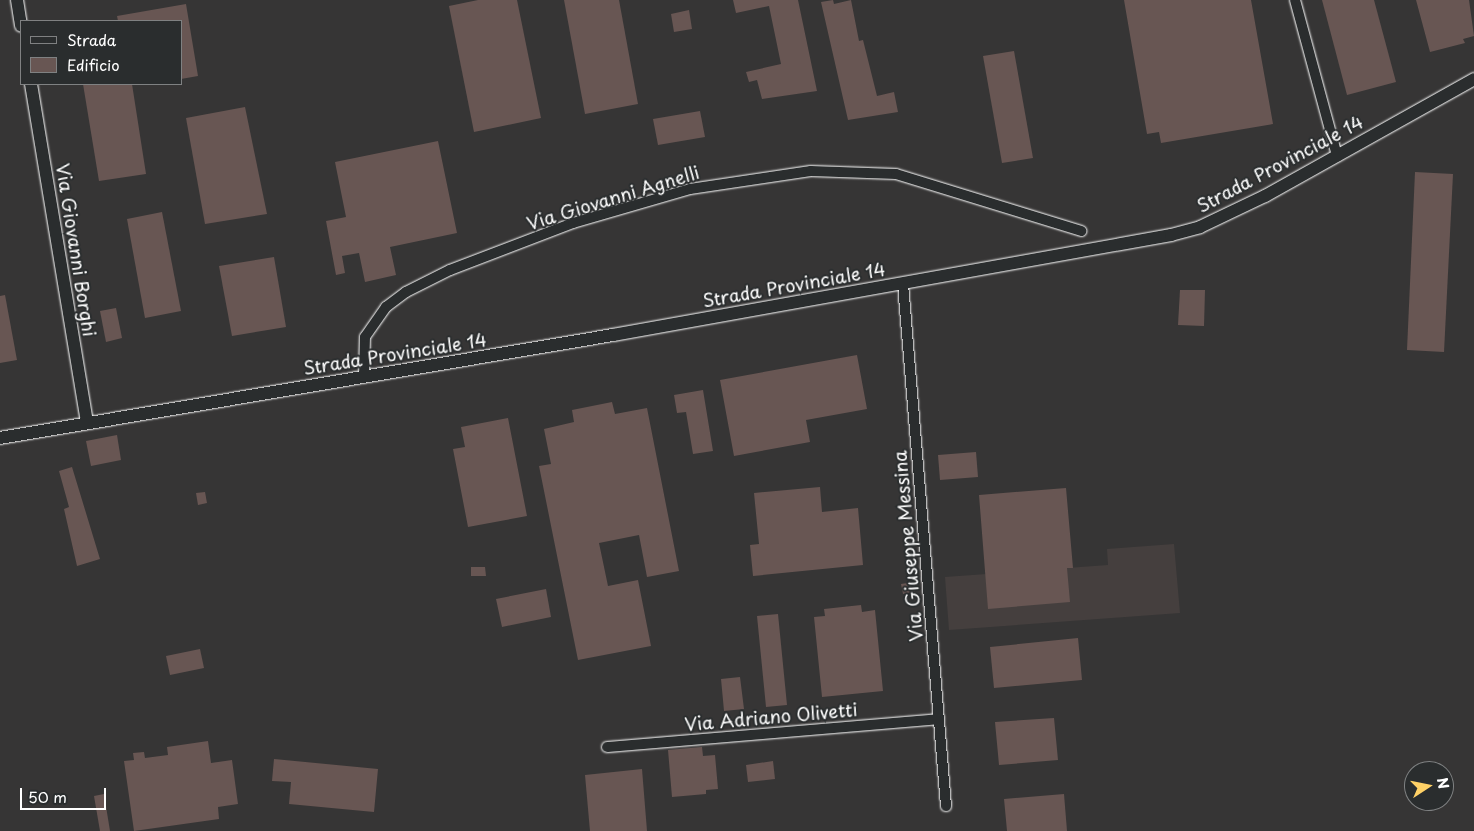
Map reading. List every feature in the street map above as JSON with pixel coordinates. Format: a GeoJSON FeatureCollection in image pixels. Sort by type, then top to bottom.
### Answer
{"type":"FeatureCollection","features":[{"type":"Feature","properties":{"kind":"street"},"geometry":{"type":"LineString","coordinates":[[17,0],[20,20]]}},
{"type":"Feature","properties":{"kind":"street"},"geometry":{"type":"LineString","coordinates":[[1295,0],[1337,156]]}},
{"type":"Feature","properties":{"kind":"street","name":"Strada Provinciale 14"},"geometry":{"type":"LineString","coordinates":[[0,438],[364,377],[1141,242],[1200,227],[1337,156],[1474,79]]}},
{"type":"Feature","properties":{"kind":"street","name":"Via Giovanni Borghi"},"geometry":{"type":"LineString","coordinates":[[31,85],[87,422]]}},
{"type":"Feature","properties":{"kind":"street","name":"Via Giovanni Agnelli"},"geometry":{"type":"LineString","coordinates":[[364,377],[365,337],[386,307],[406,292],[450,270],[573,223],[690,189],[811,171],[896,174],[1081,231]]}},
{"type":"Feature","properties":{"kind":"street","name":"Via Giuseppe Messina"},"geometry":{"type":"LineString","coordinates":[[903,284],[946,806]]}},
{"type":"Feature","properties":{"kind":"street","name":"Via Adriano Olivetti"},"geometry":{"type":"LineString","coordinates":[[607,746],[939,719]]}},
{"type":"Feature","properties":{"kind":"shaded area"},"geometry":{"type":"Polygon","coordinates":[[[1174,544],[1180,613],[949,630],[945,577],[1108,565],[1107,549],[1174,544]]]}},
{"type":"Feature","properties":{"kind":"building"},"geometry":{"type":"Polygon","coordinates":[[[478,0],[517,0],[541,118],[474,132],[449,6],[478,0]]]}},
{"type":"Feature","properties":{"kind":"building"},"geometry":{"type":"Polygon","coordinates":[[[564,0],[619,0],[638,104],[585,114],[564,0]]]}},
{"type":"Feature","properties":{"kind":"building"},"geometry":{"type":"Polygon","coordinates":[[[733,0],[798,0],[817,91],[762,99],[757,80],[749,82],[746,72],[781,64],[769,6],[736,13],[733,0]]]}},
{"type":"Feature","properties":{"kind":"building"},"geometry":{"type":"Polygon","coordinates":[[[833,0],[834,4],[851,0],[859,41],[863,40],[877,96],[894,92],[898,112],[848,120],[821,2],[833,0]]]}},
{"type":"Feature","properties":{"kind":"building"},"geometry":{"type":"Polygon","coordinates":[[[1124,0],[1251,0],[1273,124],[1161,143],[1159,132],[1147,134],[1124,0]]]}},
{"type":"Feature","properties":{"kind":"building"},"geometry":{"type":"Polygon","coordinates":[[[1322,0],[1374,0],[1396,82],[1347,95],[1322,0]]]}},
{"type":"Feature","properties":{"kind":"building"},"geometry":{"type":"Polygon","coordinates":[[[1416,0],[1469,0],[1474,36],[1463,39],[1465,43],[1430,52],[1416,0]]]}},
{"type":"Feature","properties":{"kind":"building"},"geometry":{"type":"Polygon","coordinates":[[[186,4],[198,76],[182,79],[182,20],[118,20],[117,16],[186,4]]]}},
{"type":"Feature","properties":{"kind":"building"},"geometry":{"type":"Polygon","coordinates":[[[689,10],[692,29],[674,32],[671,14],[689,10]]]}},
{"type":"Feature","properties":{"kind":"building"},"geometry":{"type":"Polygon","coordinates":[[[1014,51],[1033,158],[1002,163],[983,56],[1014,51]]]}},
{"type":"Feature","properties":{"kind":"building"},"geometry":{"type":"Polygon","coordinates":[[[83,85],[132,85],[146,174],[99,181],[83,85]]]}},
{"type":"Feature","properties":{"kind":"building"},"geometry":{"type":"Polygon","coordinates":[[[245,107],[267,214],[205,224],[186,118],[245,107]]]}},
{"type":"Feature","properties":{"kind":"building"},"geometry":{"type":"Polygon","coordinates":[[[700,111],[705,137],[658,145],[653,119],[700,111]]]}},
{"type":"Feature","properties":{"kind":"building"},"geometry":{"type":"Polygon","coordinates":[[[438,141],[457,233],[390,247],[396,275],[365,282],[359,253],[342,256],[345,273],[336,275],[326,221],[346,217],[335,162],[438,141]]]}},
{"type":"Feature","properties":{"kind":"building"},"geometry":{"type":"Polygon","coordinates":[[[1415,172],[1453,174],[1444,352],[1407,350],[1415,172]]]}},
{"type":"Feature","properties":{"kind":"building"},"geometry":{"type":"Polygon","coordinates":[[[162,212],[181,311],[145,318],[127,219],[162,212]]]}},
{"type":"Feature","properties":{"kind":"building"},"geometry":{"type":"Polygon","coordinates":[[[274,257],[286,327],[232,336],[219,266],[274,257]]]}},
{"type":"Feature","properties":{"kind":"building"},"geometry":{"type":"Polygon","coordinates":[[[1180,290],[1205,290],[1204,326],[1178,325],[1180,290]]]}},
{"type":"Feature","properties":{"kind":"building"},"geometry":{"type":"Polygon","coordinates":[[[5,295],[17,360],[0,363],[0,296],[5,295]]]}},
{"type":"Feature","properties":{"kind":"building"},"geometry":{"type":"Polygon","coordinates":[[[116,308],[122,338],[106,342],[100,311],[116,308]]]}},
{"type":"Feature","properties":{"kind":"building"},"geometry":{"type":"Polygon","coordinates":[[[857,355],[867,409],[806,420],[810,442],[734,456],[720,380],[857,355]]]}},
{"type":"Feature","properties":{"kind":"building"},"geometry":{"type":"Polygon","coordinates":[[[703,390],[713,451],[693,454],[686,412],[677,413],[674,395],[703,390]]]}},
{"type":"Feature","properties":{"kind":"building"},"geometry":{"type":"Polygon","coordinates":[[[612,402],[615,414],[647,408],[679,571],[647,577],[639,535],[599,543],[608,586],[638,580],[651,646],[578,660],[539,466],[551,464],[544,429],[574,422],[572,410],[612,402]]]}},
{"type":"Feature","properties":{"kind":"building"},"geometry":{"type":"Polygon","coordinates":[[[508,418],[527,516],[468,527],[453,449],[465,447],[461,427],[508,418]]]}},
{"type":"Feature","properties":{"kind":"building"},"geometry":{"type":"Polygon","coordinates":[[[117,435],[121,460],[91,466],[86,441],[117,435]]]}},
{"type":"Feature","properties":{"kind":"building"},"geometry":{"type":"Polygon","coordinates":[[[976,452],[978,477],[940,480],[938,455],[976,452]]]}},
{"type":"Feature","properties":{"kind":"building"},"geometry":{"type":"Polygon","coordinates":[[[72,467],[100,559],[77,566],[64,509],[69,507],[59,471],[72,467]]]}},
{"type":"Feature","properties":{"kind":"building"},"geometry":{"type":"Polygon","coordinates":[[[820,487],[822,512],[858,508],[863,565],[753,576],[750,545],[759,544],[754,493],[820,487]]]}},
{"type":"Feature","properties":{"kind":"building"},"geometry":{"type":"Polygon","coordinates":[[[1066,488],[1073,568],[1067,568],[1070,602],[988,609],[979,495],[1066,488]]]}},
{"type":"Feature","properties":{"kind":"building"},"geometry":{"type":"Polygon","coordinates":[[[205,492],[207,503],[198,505],[196,493],[205,492]]]}},
{"type":"Feature","properties":{"kind":"building"},"geometry":{"type":"Polygon","coordinates":[[[471,567],[485,567],[486,576],[471,576],[471,567]]]}},
{"type":"Feature","properties":{"kind":"building"},"geometry":{"type":"Polygon","coordinates":[[[914,582],[915,592],[903,594],[901,584],[914,582]]]}},
{"type":"Feature","properties":{"kind":"building"},"geometry":{"type":"Polygon","coordinates":[[[546,589],[551,617],[502,627],[496,599],[546,589]]]}},
{"type":"Feature","properties":{"kind":"building"},"geometry":{"type":"Polygon","coordinates":[[[861,605],[862,612],[875,610],[883,691],[822,697],[814,617],[825,616],[824,609],[861,605]]]}},
{"type":"Feature","properties":{"kind":"building"},"geometry":{"type":"Polygon","coordinates":[[[778,614],[787,705],[766,707],[757,616],[778,614]]]}},
{"type":"Feature","properties":{"kind":"building"},"geometry":{"type":"Polygon","coordinates":[[[1078,638],[1082,680],[994,688],[990,647],[1078,638]]]}},
{"type":"Feature","properties":{"kind":"building"},"geometry":{"type":"Polygon","coordinates":[[[200,649],[204,668],[170,675],[166,656],[200,649]]]}},
{"type":"Feature","properties":{"kind":"building"},"geometry":{"type":"Polygon","coordinates":[[[740,677],[744,709],[724,711],[721,679],[740,677]]]}},
{"type":"Feature","properties":{"kind":"building"},"geometry":{"type":"Polygon","coordinates":[[[1054,718],[1058,760],[999,765],[995,722],[1054,718]]]}},
{"type":"Feature","properties":{"kind":"building"},"geometry":{"type":"Polygon","coordinates":[[[208,741],[211,763],[232,760],[238,804],[218,807],[219,819],[134,831],[124,761],[134,760],[133,753],[144,752],[145,758],[168,755],[167,747],[208,741]]]}},
{"type":"Feature","properties":{"kind":"building"},"geometry":{"type":"Polygon","coordinates":[[[702,747],[703,756],[715,755],[718,789],[706,790],[706,794],[672,797],[668,750],[702,747]]]}},
{"type":"Feature","properties":{"kind":"building"},"geometry":{"type":"Polygon","coordinates":[[[274,759],[378,769],[374,812],[289,804],[291,782],[272,781],[274,759]]]}},
{"type":"Feature","properties":{"kind":"building"},"geometry":{"type":"Polygon","coordinates":[[[773,761],[775,779],[748,782],[746,765],[773,761]]]}},
{"type":"Feature","properties":{"kind":"building"},"geometry":{"type":"Polygon","coordinates":[[[642,769],[647,831],[590,831],[585,775],[642,769]]]}},
{"type":"Feature","properties":{"kind":"building"},"geometry":{"type":"Polygon","coordinates":[[[104,794],[110,831],[100,831],[94,796],[104,794]]]}},
{"type":"Feature","properties":{"kind":"building"},"geometry":{"type":"Polygon","coordinates":[[[1064,794],[1067,831],[1007,831],[1004,799],[1064,794]]]}}]}
